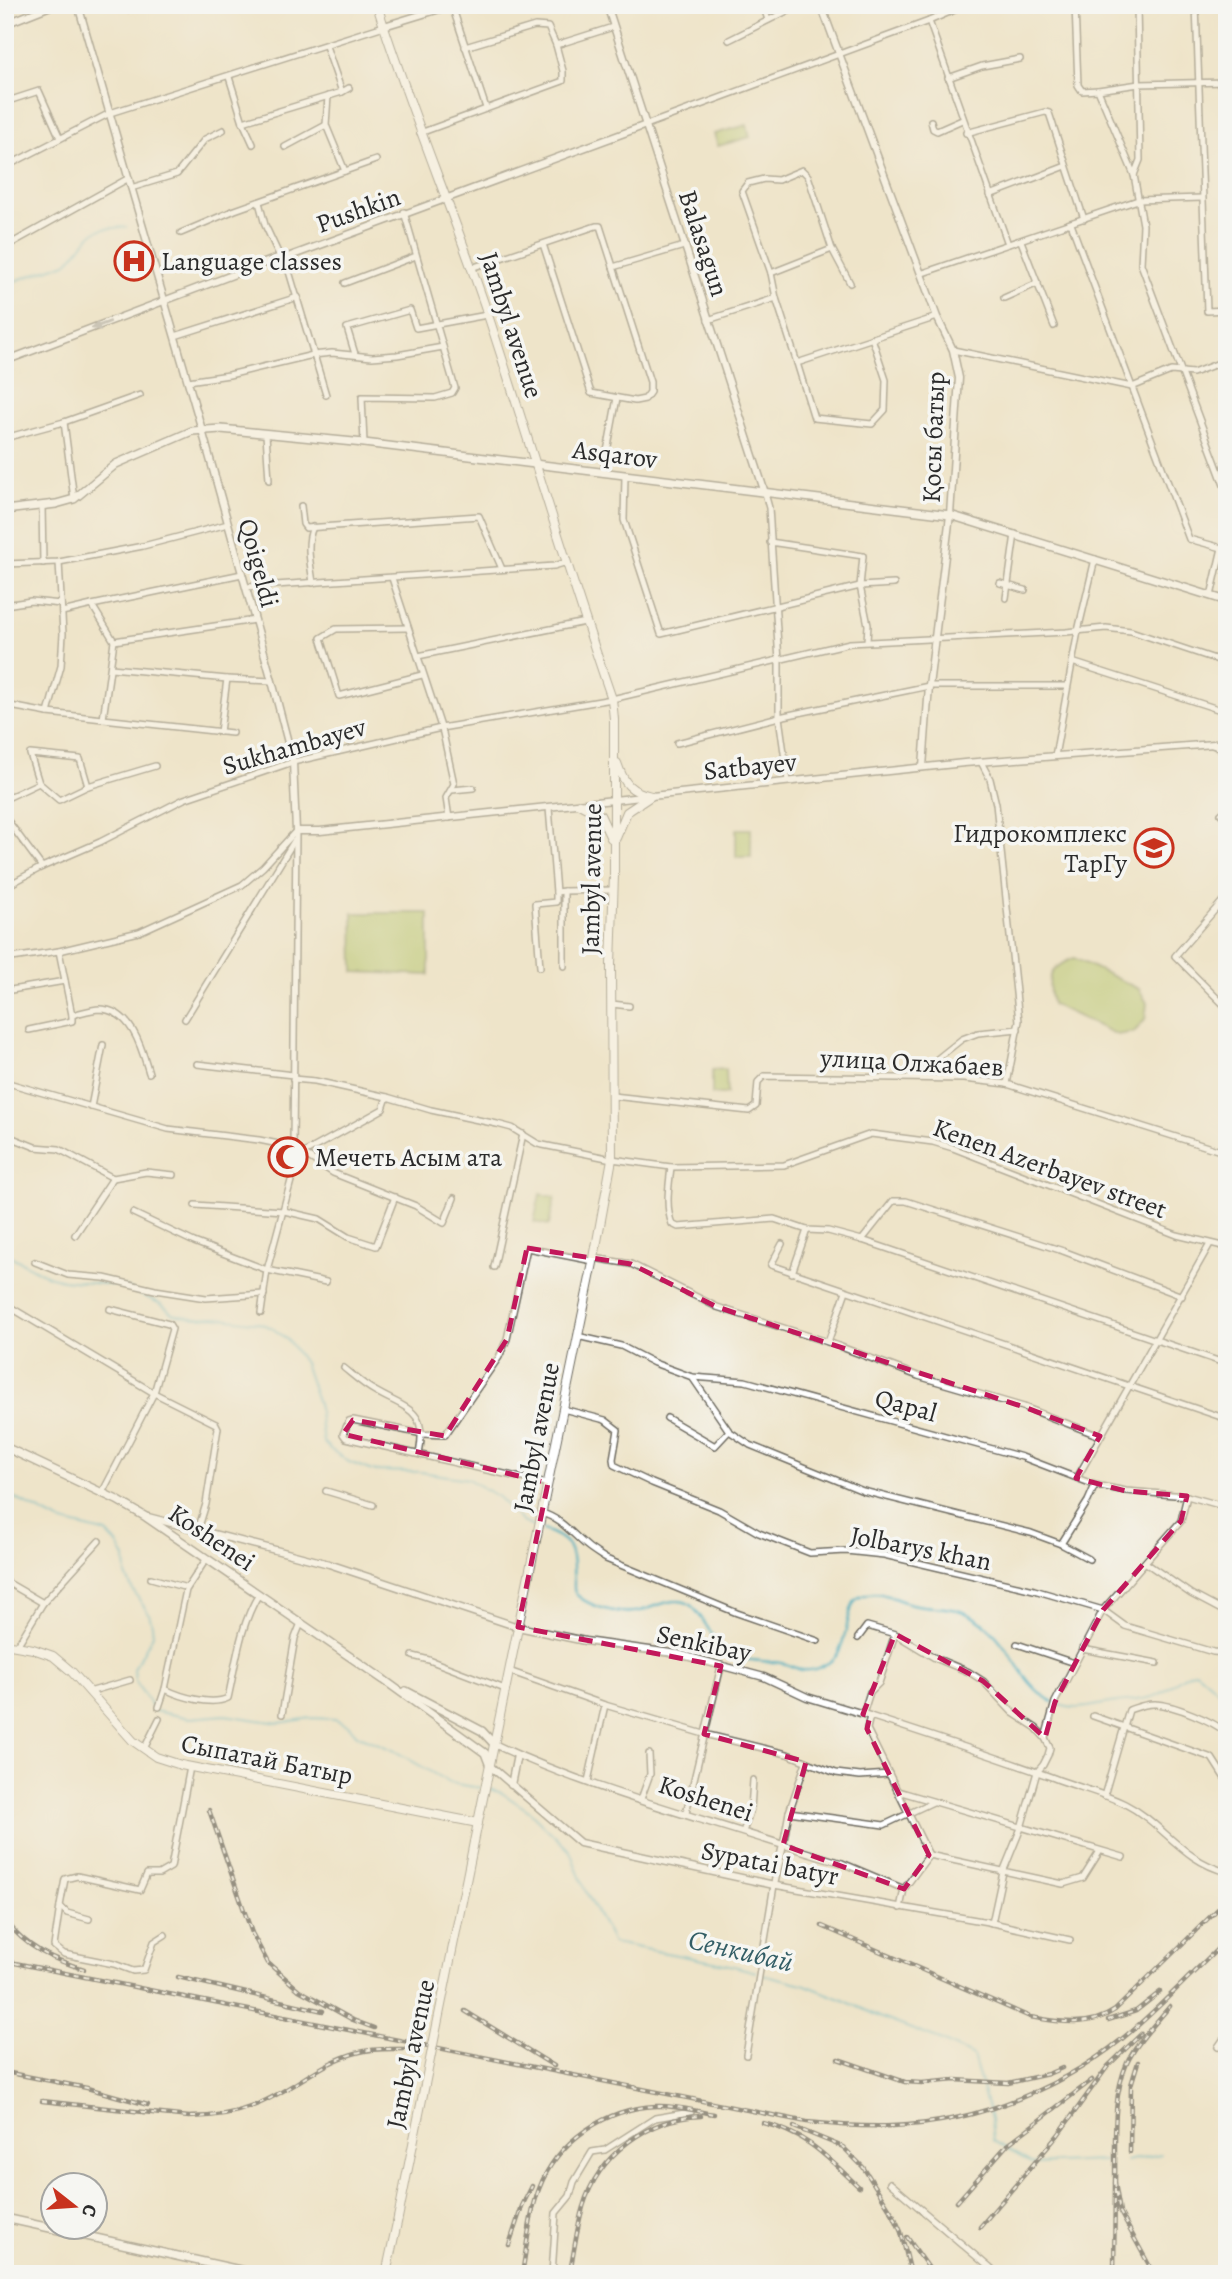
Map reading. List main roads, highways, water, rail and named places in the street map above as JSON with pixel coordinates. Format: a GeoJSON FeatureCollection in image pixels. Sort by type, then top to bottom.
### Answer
{"type":"FeatureCollection","features":[{"type":"Feature","properties":{"kind":"main road","name":"Jambyl avenue"},"geometry":{"type":"LineString","coordinates":[[377,5],[420,133],[447,198],[487,315],[612,699],[615,755],[612,1159],[594,1259],[386,2274]]}},
{"type":"Feature","properties":{"kind":"main road","name":"Asqarov"},"geometry":{"type":"LineString","coordinates":[[5,510],[74,499],[116,464],[192,431],[221,429],[364,443],[950,515],[1227,601]]}},
{"type":"Feature","properties":{"kind":"main road"},"geometry":{"type":"LineString","coordinates":[[614,844],[626,812],[652,796],[629,788],[623,780],[615,755]]}},
{"type":"Feature","properties":{"kind":"main road"},"geometry":{"type":"LineString","coordinates":[[579,804],[600,815],[614,844]]}},
{"type":"Feature","properties":{"kind":"main road","name":"Koshenei"},"geometry":{"type":"LineString","coordinates":[[5,1447],[146,1517],[384,1680]]}},
{"type":"Feature","properties":{"kind":"main road","name":"Сыпатай Батыр"},"geometry":{"type":"LineString","coordinates":[[5,1644],[52,1656],[72,1672],[133,1741],[156,1757],[478,1823]]}},
{"type":"Feature","properties":{"kind":"main road"},"geometry":{"type":"LineString","coordinates":[[384,1680],[484,1733],[494,1744]]}},
{"type":"Feature","properties":{"kind":"main road"},"geometry":{"type":"LineString","coordinates":[[384,1680],[485,1754],[490,1766]]}},
{"type":"Feature","properties":{"kind":"main road"},"geometry":{"type":"LineString","coordinates":[[475,1746],[494,1744]]}},
{"type":"Feature","properties":{"kind":"main road"},"geometry":{"type":"LineString","coordinates":[[5,2218],[258,2274]]}},
{"type":"Feature","properties":{"kind":"waterway"},"geometry":{"type":"LineString","coordinates":[[5,290],[15,281],[66,263],[97,231],[126,227]]}},
{"type":"Feature","properties":{"kind":"waterway"},"geometry":{"type":"LineString","coordinates":[[5,1253],[47,1276],[122,1286],[161,1304],[173,1314],[259,1323],[272,1328],[288,1340],[304,1363],[318,1404],[323,1442],[330,1449],[349,1462],[372,1471],[421,1472],[468,1479],[498,1497],[522,1522],[534,1527]]}},
{"type":"Feature","properties":{"kind":"waterway"},"geometry":{"type":"LineString","coordinates":[[5,1496],[15,1498],[59,1521],[107,1533],[118,1545],[125,1558],[126,1575],[149,1614],[152,1625],[153,1635],[134,1669],[135,1680],[154,1711],[190,1718],[225,1715],[279,1723],[311,1718],[335,1719],[348,1725],[357,1735],[393,1750],[450,1783],[480,1788]]}},
{"type":"Feature","properties":{"kind":"waterway"},"geometry":{"type":"LineString","coordinates":[[543,1530],[561,1538],[569,1548],[575,1591],[583,1600],[620,1612],[640,1611],[672,1601],[685,1602],[697,1612],[722,1647],[739,1658],[781,1663],[802,1670],[822,1666],[831,1661],[840,1649],[854,1602],[874,1593],[915,1605],[955,1610],[970,1615],[995,1635],[1030,1683],[1053,1702]]}},
{"type":"Feature","properties":{"kind":"waterway"},"geometry":{"type":"LineString","coordinates":[[1058,1704],[1079,1708],[1150,1698],[1196,1671],[1227,1698]]}},
{"type":"Feature","properties":{"kind":"waterway","name":"Сенкибай"},"geometry":{"type":"LineString","coordinates":[[489,1789],[502,1793],[529,1811],[570,1851],[585,1890],[613,1943],[756,1972]]}},
{"type":"Feature","properties":{"kind":"waterway","name":"Сенкибай"},"geometry":{"type":"LineString","coordinates":[[762,1974],[803,1984],[973,2056],[991,2119],[993,2141],[1033,2164],[1105,2161]]}},
{"type":"Feature","properties":{"kind":"waterway"},"geometry":{"type":"LineString","coordinates":[[1126,2161],[1161,2154]]}},
{"type":"Feature","properties":{"kind":"railway"},"geometry":{"type":"LineString","coordinates":[[209,1810],[252,1933],[268,1963],[299,1990],[353,2020],[374,2028]]}},
{"type":"Feature","properties":{"kind":"railway"},"geometry":{"type":"LineString","coordinates":[[822,1926],[1030,2017],[1074,2022],[1095,2019],[1115,2010],[1224,1903]]}},
{"type":"Feature","properties":{"kind":"railway"},"geometry":{"type":"LineString","coordinates":[[5,1920],[22,1938],[40,1951],[84,1969]]}},
{"type":"Feature","properties":{"kind":"railway"},"geometry":{"type":"LineString","coordinates":[[5,1961],[807,2122],[881,2126],[957,2118],[1021,2098],[1052,2084],[1109,2049],[1135,2028],[1227,1940]]}},
{"type":"Feature","properties":{"kind":"railway"},"geometry":{"type":"LineString","coordinates":[[178,1977],[323,2011]]}},
{"type":"Feature","properties":{"kind":"railway"},"geometry":{"type":"LineString","coordinates":[[1108,2020],[1136,2011],[1160,1992]]}},
{"type":"Feature","properties":{"kind":"railway"},"geometry":{"type":"LineString","coordinates":[[1115,2183],[1115,2122],[1122,2077],[1136,2048],[1170,2006]]}},
{"type":"Feature","properties":{"kind":"railway"},"geometry":{"type":"LineString","coordinates":[[465,2011],[554,2066]]}},
{"type":"Feature","properties":{"kind":"railway"},"geometry":{"type":"LineString","coordinates":[[980,2227],[1058,2135],[1108,2066],[1141,2034]]}},
{"type":"Feature","properties":{"kind":"railway"},"geometry":{"type":"LineString","coordinates":[[42,2101],[189,2117],[221,2114],[245,2109],[267,2100],[346,2056],[371,2050],[403,2049]]}},
{"type":"Feature","properties":{"kind":"railway"},"geometry":{"type":"LineString","coordinates":[[838,2059],[905,2082],[922,2083],[955,2080],[1008,2083],[1062,2068]]}},
{"type":"Feature","properties":{"kind":"railway"},"geometry":{"type":"LineString","coordinates":[[1130,2152],[1131,2085],[1138,2062]]}},
{"type":"Feature","properties":{"kind":"railway"},"geometry":{"type":"LineString","coordinates":[[5,2072],[87,2088],[148,2105]]}},
{"type":"Feature","properties":{"kind":"railway"},"geometry":{"type":"LineString","coordinates":[[957,2202],[1008,2144],[1092,2080]]}},
{"type":"Feature","properties":{"kind":"railway"},"geometry":{"type":"LineString","coordinates":[[522,2274],[539,2189],[557,2156],[570,2143],[601,2121],[637,2108],[670,2106],[714,2114]]}},
{"type":"Feature","properties":{"kind":"railway"},"geometry":{"type":"LineString","coordinates":[[571,2266],[583,2207],[600,2171],[627,2143],[644,2132],[681,2118],[701,2116]]}},
{"type":"Feature","properties":{"kind":"railway"},"geometry":{"type":"LineString","coordinates":[[763,2123],[804,2140],[859,2187]]}},
{"type":"Feature","properties":{"kind":"railway"},"geometry":{"type":"LineString","coordinates":[[794,2127],[843,2147],[863,2167],[894,2216],[901,2232],[911,2274]]}},
{"type":"Feature","properties":{"kind":"railway"},"geometry":{"type":"LineString","coordinates":[[1114,2274],[1115,2183],[1120,2212],[1154,2274]]}},
{"type":"Feature","properties":{"kind":"railway"},"geometry":{"type":"LineString","coordinates":[[509,2245],[532,2186]]}},
{"type":"Feature","properties":{"kind":"railway"},"geometry":{"type":"LineString","coordinates":[[907,2237],[933,2274]]}},
{"type":"Feature","properties":{"kind":"place","name":"Language classes"},"geometry":{"type":"Point","coordinates":[134,261]}},
{"type":"Feature","properties":{"kind":"place","name":"Гидрокомплекс ТарГу"},"geometry":{"type":"Point","coordinates":[1154,848]}},
{"type":"Feature","properties":{"kind":"place","name":"Мечеть Асым ата"},"geometry":{"type":"Point","coordinates":[288,1157]}}]}
